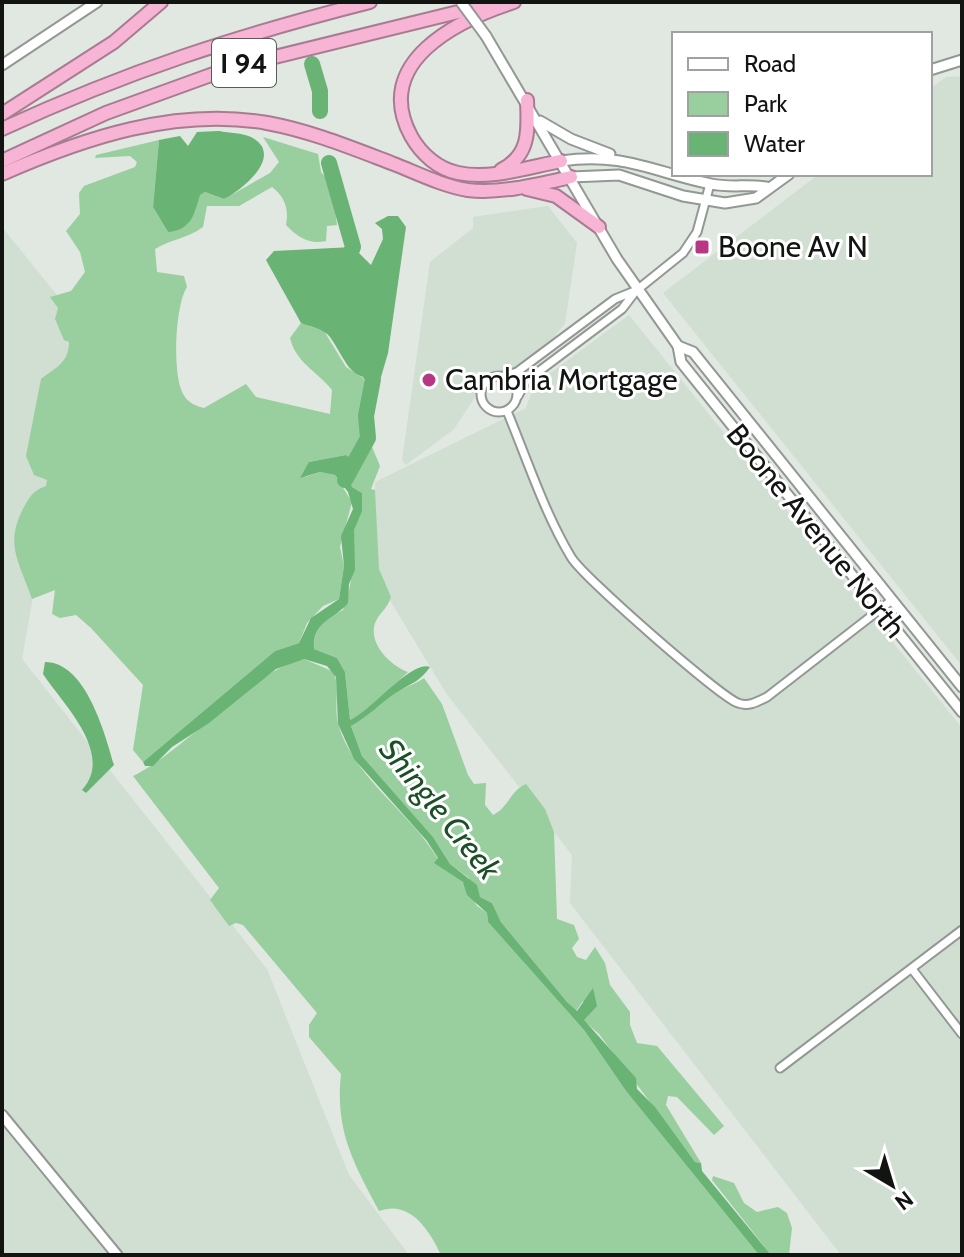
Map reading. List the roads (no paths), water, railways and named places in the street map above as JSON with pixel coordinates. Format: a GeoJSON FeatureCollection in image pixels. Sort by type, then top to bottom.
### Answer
{"type":"FeatureCollection","features":[{"type":"Feature","properties":{"kind":"highway"},"geometry":{"type":"LineString","coordinates":[[2,114],[114,42],[161,2]]}},
{"type":"Feature","properties":{"kind":"highway","name":"I 94"},"geometry":{"type":"LineString","coordinates":[[2,129],[79,93],[161,61],[239,35],[370,2]]}},
{"type":"Feature","properties":{"kind":"highway","name":"I 94"},"geometry":{"type":"LineString","coordinates":[[2,161],[106,113],[230,68],[499,2]]}},
{"type":"Feature","properties":{"kind":"highway"},"geometry":{"type":"LineString","coordinates":[[514,2],[460,24],[432,42],[414,61],[404,89],[405,121],[419,149],[453,171],[485,175],[561,161]]}},
{"type":"Feature","properties":{"kind":"highway"},"geometry":{"type":"LineString","coordinates":[[485,175],[506,168],[523,150],[528,133],[527,100]]}},
{"type":"Feature","properties":{"kind":"highway"},"geometry":{"type":"LineString","coordinates":[[2,174],[133,129],[222,119],[306,132],[461,188],[512,187],[571,177]]}},
{"type":"Feature","properties":{"kind":"highway"},"geometry":{"type":"LineString","coordinates":[[512,187],[556,196],[599,227]]}},
{"type":"Feature","properties":{"kind":"street","name":"Boone Avenue North"},"geometry":{"type":"LineString","coordinates":[[461,2],[527,100],[637,290],[678,346],[681,362],[962,712]]}},
{"type":"Feature","properties":{"kind":"street"},"geometry":{"type":"LineString","coordinates":[[2,65],[89,4]]}},
{"type":"Feature","properties":{"kind":"street"},"geometry":{"type":"LineString","coordinates":[[932,69],[962,60]]}},
{"type":"Feature","properties":{"kind":"street"},"geometry":{"type":"LineString","coordinates":[[537,119],[571,139],[672,173]]}},
{"type":"Feature","properties":{"kind":"street"},"geometry":{"type":"LineString","coordinates":[[561,161],[592,156],[620,158]]}},
{"type":"Feature","properties":{"kind":"street"},"geometry":{"type":"LineString","coordinates":[[571,177],[619,175],[706,201],[743,201],[756,198],[766,187],[785,176]]}},
{"type":"Feature","properties":{"kind":"street"},"geometry":{"type":"LineString","coordinates":[[682,176],[710,184],[766,187]]}},
{"type":"Feature","properties":{"kind":"street"},"geometry":{"type":"LineString","coordinates":[[507,411],[526,381],[622,309],[637,290],[688,247],[710,184]]}},
{"type":"Feature","properties":{"kind":"street"},"geometry":{"type":"LineString","coordinates":[[507,411],[490,410],[481,397],[489,379],[517,372],[615,299],[637,290]]}},
{"type":"Feature","properties":{"kind":"street","name":"Boone Avenue North"},"geometry":{"type":"LineString","coordinates":[[678,346],[693,352],[962,687]]}},
{"type":"Feature","properties":{"kind":"street"},"geometry":{"type":"LineString","coordinates":[[503,376],[515,385],[518,396]]}},
{"type":"Feature","properties":{"kind":"street"},"geometry":{"type":"LineString","coordinates":[[507,411],[548,509],[580,570],[730,699],[741,704],[754,704],[767,697],[892,600]]}},
{"type":"Feature","properties":{"kind":"street"},"geometry":{"type":"LineString","coordinates":[[780,1068],[962,930]]}},
{"type":"Feature","properties":{"kind":"street"},"geometry":{"type":"LineString","coordinates":[[912,969],[962,1034]]}},
{"type":"Feature","properties":{"kind":"street"},"geometry":{"type":"LineString","coordinates":[[2,1115],[117,1255]]}},
{"type":"Feature","properties":{"kind":"water"},"geometry":{"type":"Polygon","coordinates":[[[219,131],[251,137],[261,145],[264,153],[257,172],[224,199],[205,192],[200,195],[194,215],[187,224],[168,232],[153,207],[159,140],[180,136],[188,146],[197,132],[219,131]]]}},
{"type":"Feature","properties":{"kind":"water"},"geometry":{"type":"Polygon","coordinates":[[[388,216],[398,216],[406,227],[388,353],[381,377],[362,377],[349,367],[327,334],[301,323],[266,260],[274,251],[353,247],[371,265],[383,239],[382,229],[375,223],[388,216]]]}},
{"type":"Feature","properties":{"kind":"water"},"geometry":{"type":"Polygon","coordinates":[[[346,455],[359,464],[349,479],[352,487],[362,493],[362,511],[354,530],[355,570],[349,584],[348,603],[316,632],[314,649],[337,658],[345,672],[350,720],[402,678],[422,667],[430,667],[418,680],[351,726],[362,756],[433,837],[450,864],[477,885],[480,897],[492,903],[501,922],[567,1002],[577,1011],[593,988],[597,1006],[584,1020],[636,1078],[637,1089],[655,1107],[695,1162],[701,1163],[702,1171],[771,1255],[759,1255],[626,1091],[584,1030],[488,922],[487,913],[467,895],[463,882],[434,863],[438,858],[427,841],[354,759],[338,724],[336,677],[327,666],[304,659],[276,669],[209,723],[172,747],[153,766],[145,766],[143,762],[275,651],[299,643],[311,618],[339,599],[344,566],[341,536],[353,509],[348,492],[335,475],[320,472],[300,478],[309,462],[346,455]]]}},
{"type":"Feature","properties":{"kind":"water"},"geometry":{"type":"Polygon","coordinates":[[[45,662],[59,665],[82,686],[105,736],[114,765],[86,793],[82,790],[91,776],[93,761],[89,745],[73,714],[43,674],[45,662]]]}},
{"type":"Feature","properties":{"kind":"waterway","name":"Shingle Creek"},"geometry":{"type":"LineString","coordinates":[[312,64],[320,91],[320,111]]}},
{"type":"Feature","properties":{"kind":"waterway","name":"Shingle Creek"},"geometry":{"type":"LineString","coordinates":[[329,163],[353,247],[346,264]]}},
{"type":"Feature","properties":{"kind":"waterway","name":"Shingle Creek"},"geometry":{"type":"LineString","coordinates":[[345,480],[368,438],[366,416],[373,379],[364,361]]}},
{"type":"Feature","properties":{"kind":"place","name":"Boone Av N"},"geometry":{"type":"Point","coordinates":[702,247]}},
{"type":"Feature","properties":{"kind":"place","name":"Cambria Mortgage"},"geometry":{"type":"Point","coordinates":[429,380]}}]}
